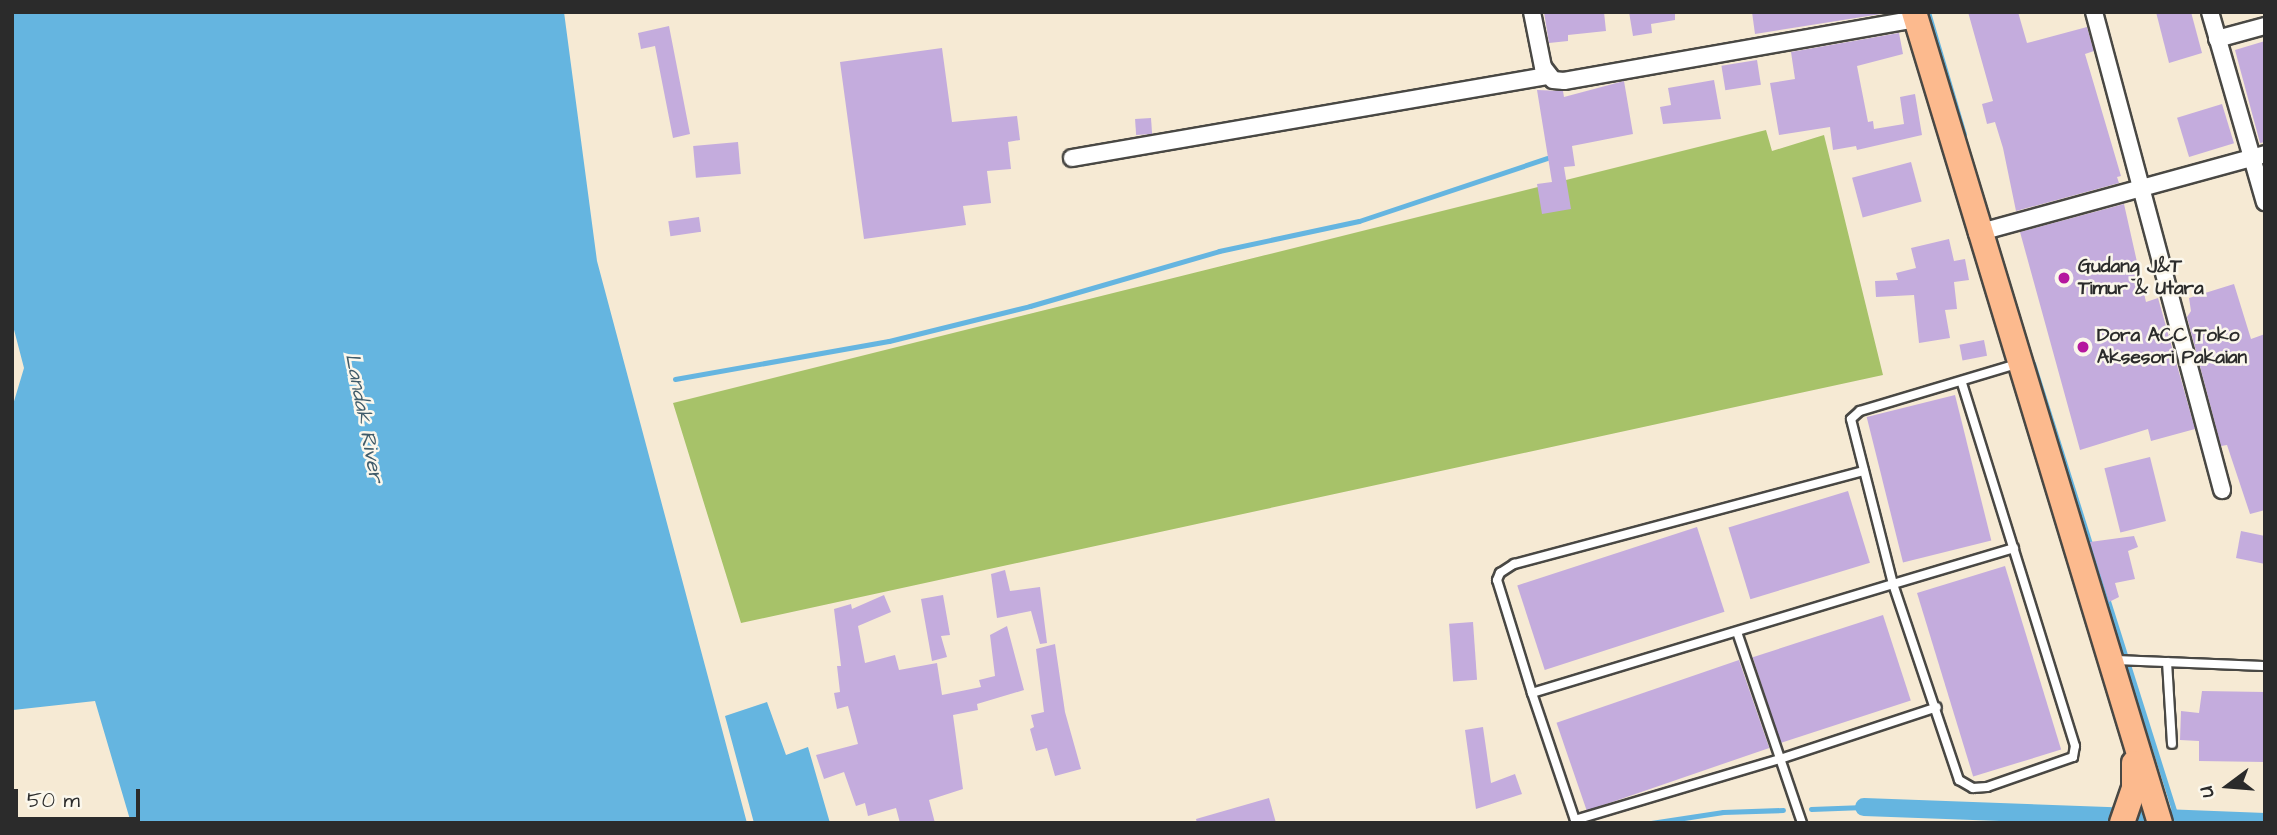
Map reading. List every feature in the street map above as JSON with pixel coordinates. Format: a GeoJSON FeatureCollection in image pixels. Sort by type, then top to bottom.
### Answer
{"type":"FeatureCollection","features":[{"type":"Feature","properties":{"kind":"main road"},"geometry":{"type":"LineString","coordinates":[[1915,16],[1977,233],[2020,363],[2111,660],[2133,747],[2156,812]]}},
{"type":"Feature","properties":{"kind":"main road"},"geometry":{"type":"LineString","coordinates":[[2122,823],[2134,789],[2133,747]]}},
{"type":"Feature","properties":{"kind":"street"},"geometry":{"type":"LineString","coordinates":[[1532,12],[1540,57],[1549,76]]}},
{"type":"Feature","properties":{"kind":"street"},"geometry":{"type":"LineString","coordinates":[[2094,12],[2222,490]]}},
{"type":"Feature","properties":{"kind":"street"},"geometry":{"type":"LineString","coordinates":[[2210,12],[2258,156],[2265,202]]}},
{"type":"Feature","properties":{"kind":"street"},"geometry":{"type":"LineString","coordinates":[[1072,158],[1549,76],[1564,81],[1915,16]]}},
{"type":"Feature","properties":{"kind":"street"},"geometry":{"type":"LineString","coordinates":[[2217,39],[2265,26]]}},
{"type":"Feature","properties":{"kind":"street"},"geometry":{"type":"LineString","coordinates":[[1977,233],[2258,156]]}},
{"type":"Feature","properties":{"kind":"lane"},"geometry":{"type":"LineString","coordinates":[[1962,383],[2075,746],[2073,757],[1973,788],[1959,780],[1937,706],[1893,584],[1851,419],[1860,411],[1962,383],[2020,363]]}},
{"type":"Feature","properties":{"kind":"lane"},"geometry":{"type":"LineString","coordinates":[[1864,471],[1514,565],[1500,573],[1497,580],[1532,693],[1575,821],[1780,760],[1937,706]]}},
{"type":"Feature","properties":{"kind":"lane"},"geometry":{"type":"LineString","coordinates":[[1532,693],[2014,548]]}},
{"type":"Feature","properties":{"kind":"lane"},"geometry":{"type":"LineString","coordinates":[[1737,632],[1802,823]]}},
{"type":"Feature","properties":{"kind":"lane"},"geometry":{"type":"LineString","coordinates":[[2111,660],[2265,666]]}},
{"type":"Feature","properties":{"kind":"lane"},"geometry":{"type":"LineString","coordinates":[[2167,663],[2172,744]]}},
{"type":"Feature","properties":{"kind":"green space"},"geometry":{"type":"Polygon","coordinates":[[[1766,130],[1772,151],[1824,135],[1883,375],[741,623],[673,403],[1766,130]]]}},
{"type":"Feature","properties":{"kind":"water","name":"Landak River"},"geometry":{"type":"Polygon","coordinates":[[[12,12],[564,12],[597,261],[747,823],[131,823],[95,701],[13,710],[12,408],[24,368],[12,322],[12,12]]]}},
{"type":"Feature","properties":{"kind":"water"},"geometry":{"type":"Polygon","coordinates":[[[767,702],[786,755],[808,747],[830,823],[754,823],[725,716],[767,702]]]}},
{"type":"Feature","properties":{"kind":"building"},"geometry":{"type":"Polygon","coordinates":[[[1544,12],[1604,12],[1606,31],[1568,35],[1568,41],[1549,43],[1544,12]]]}},
{"type":"Feature","properties":{"kind":"building"},"geometry":{"type":"Polygon","coordinates":[[[1629,12],[1675,12],[1675,20],[1651,24],[1652,33],[1633,36],[1629,12]]]}},
{"type":"Feature","properties":{"kind":"building"},"geometry":{"type":"Polygon","coordinates":[[[1752,12],[1881,12],[1881,14],[1755,34],[1752,12]]]}},
{"type":"Feature","properties":{"kind":"building"},"geometry":{"type":"Polygon","coordinates":[[[1968,12],[2018,12],[2027,43],[2087,27],[2094,51],[2085,54],[2121,176],[2117,177],[2119,183],[2016,211],[1995,122],[1987,124],[1982,104],[1993,101],[1968,12]]]}},
{"type":"Feature","properties":{"kind":"building"},"geometry":{"type":"Polygon","coordinates":[[[2156,12],[2191,12],[2202,53],[2169,63],[2156,12]]]}},
{"type":"Feature","properties":{"kind":"building"},"geometry":{"type":"Polygon","coordinates":[[[669,26],[690,134],[673,138],[655,46],[641,49],[638,33],[669,26]]]}},
{"type":"Feature","properties":{"kind":"building"},"geometry":{"type":"Polygon","coordinates":[[[1899,33],[1903,54],[1857,66],[1868,122],[1873,121],[1874,129],[1904,124],[1900,97],[1915,94],[1922,135],[1857,150],[1856,146],[1833,150],[1830,127],[1779,135],[1770,83],[1795,79],[1791,52],[1899,33]]]}},
{"type":"Feature","properties":{"kind":"building"},"geometry":{"type":"Polygon","coordinates":[[[2265,41],[2265,142],[2260,143],[2235,50],[2265,41]]]}},
{"type":"Feature","properties":{"kind":"building"},"geometry":{"type":"Polygon","coordinates":[[[942,48],[952,122],[1017,116],[1020,140],[1008,142],[1011,169],[987,171],[991,203],[963,206],[966,225],[864,239],[840,62],[942,48]]]}},
{"type":"Feature","properties":{"kind":"building"},"geometry":{"type":"Polygon","coordinates":[[[1757,60],[1761,85],[1725,90],[1721,66],[1757,60]]]}},
{"type":"Feature","properties":{"kind":"building"},"geometry":{"type":"Polygon","coordinates":[[[1714,80],[1721,119],[1663,124],[1660,107],[1671,105],[1668,88],[1714,80]]]}},
{"type":"Feature","properties":{"kind":"building"},"geometry":{"type":"Polygon","coordinates":[[[1624,81],[1633,134],[1572,146],[1575,166],[1564,167],[1571,209],[1542,214],[1537,184],[1552,182],[1537,90],[1563,91],[1564,97],[1624,81]]]}},
{"type":"Feature","properties":{"kind":"building"},"geometry":{"type":"Polygon","coordinates":[[[2222,104],[2234,143],[2189,157],[2177,118],[2222,104]]]}},
{"type":"Feature","properties":{"kind":"building"},"geometry":{"type":"Polygon","coordinates":[[[1151,118],[1152,134],[1136,135],[1135,119],[1151,118]]]}},
{"type":"Feature","properties":{"kind":"building"},"geometry":{"type":"Polygon","coordinates":[[[738,142],[741,174],[696,178],[693,146],[738,142]]]}},
{"type":"Feature","properties":{"kind":"building"},"geometry":{"type":"Polygon","coordinates":[[[1911,162],[1922,202],[1863,217],[1852,178],[1911,162]]]}},
{"type":"Feature","properties":{"kind":"building"},"geometry":{"type":"Polygon","coordinates":[[[2124,204],[2146,302],[2158,298],[2195,429],[2151,441],[2148,429],[2080,450],[2020,232],[2124,204]]]}},
{"type":"Feature","properties":{"kind":"building"},"geometry":{"type":"Polygon","coordinates":[[[699,217],[701,232],[670,236],[668,221],[699,217]]]}},
{"type":"Feature","properties":{"kind":"building"},"geometry":{"type":"Polygon","coordinates":[[[1949,239],[1954,261],[1965,259],[1969,280],[1954,282],[1957,309],[1945,310],[1950,338],[1919,343],[1914,295],[1876,297],[1875,281],[1898,280],[1896,273],[1916,268],[1911,248],[1949,239]]]}},
{"type":"Feature","properties":{"kind":"building"},"geometry":{"type":"Polygon","coordinates":[[[2234,284],[2251,339],[2265,334],[2265,510],[2250,514],[2227,445],[2221,446],[2187,317],[2191,311],[2189,298],[2234,284]]]}},
{"type":"Feature","properties":{"kind":"building"},"geometry":{"type":"Polygon","coordinates":[[[1984,340],[1987,356],[1963,360],[1959,345],[1984,340]]]}},
{"type":"Feature","properties":{"kind":"building"},"geometry":{"type":"Polygon","coordinates":[[[1955,395],[1991,541],[1903,563],[1867,417],[1955,395]]]}},
{"type":"Feature","properties":{"kind":"building"},"geometry":{"type":"Polygon","coordinates":[[[2150,457],[2166,521],[2120,532],[2104,468],[2150,457]]]}},
{"type":"Feature","properties":{"kind":"building"},"geometry":{"type":"Polygon","coordinates":[[[1848,491],[1870,563],[1750,599],[1728,528],[1848,491]]]}},
{"type":"Feature","properties":{"kind":"building"},"geometry":{"type":"Polygon","coordinates":[[[1697,527],[1725,612],[1545,670],[1517,585],[1697,527]]]}},
{"type":"Feature","properties":{"kind":"building"},"geometry":{"type":"Polygon","coordinates":[[[2241,531],[2265,536],[2265,564],[2236,558],[2241,531]]]}},
{"type":"Feature","properties":{"kind":"building"},"geometry":{"type":"Polygon","coordinates":[[[2134,536],[2138,547],[2128,551],[2135,579],[2115,583],[2119,597],[2109,602],[2090,542],[2134,536]]]}},
{"type":"Feature","properties":{"kind":"building"},"geometry":{"type":"Polygon","coordinates":[[[2005,566],[2061,750],[1973,777],[1917,593],[2005,566]]]}},
{"type":"Feature","properties":{"kind":"building"},"geometry":{"type":"Polygon","coordinates":[[[1005,570],[1010,591],[1040,587],[1047,643],[1040,644],[1031,611],[997,618],[991,574],[1005,570]]]}},
{"type":"Feature","properties":{"kind":"building"},"geometry":{"type":"Polygon","coordinates":[[[884,595],[891,612],[858,626],[865,663],[895,655],[899,670],[937,663],[942,695],[981,687],[979,680],[995,676],[990,635],[1007,626],[1024,690],[977,704],[978,710],[953,715],[963,789],[929,800],[935,823],[900,823],[896,808],[868,816],[865,803],[856,806],[844,772],[824,779],[816,755],[858,744],[848,706],[837,709],[834,693],[840,692],[837,666],[841,666],[834,609],[851,604],[852,609],[884,595]]]}},
{"type":"Feature","properties":{"kind":"building"},"geometry":{"type":"Polygon","coordinates":[[[943,595],[950,635],[941,636],[947,657],[932,661],[921,599],[943,595]]]}},
{"type":"Feature","properties":{"kind":"building"},"geometry":{"type":"Polygon","coordinates":[[[1883,615],[1911,701],[1781,743],[1753,657],[1883,615]]]}},
{"type":"Feature","properties":{"kind":"building"},"geometry":{"type":"Polygon","coordinates":[[[1473,622],[1477,680],[1453,682],[1449,624],[1473,622]]]}},
{"type":"Feature","properties":{"kind":"building"},"geometry":{"type":"Polygon","coordinates":[[[1055,644],[1065,712],[1081,769],[1055,776],[1047,748],[1036,751],[1030,729],[1034,727],[1031,715],[1044,712],[1036,649],[1055,644]]]}},
{"type":"Feature","properties":{"kind":"building"},"geometry":{"type":"Polygon","coordinates":[[[1739,660],[1769,748],[1587,811],[1557,723],[1739,660]]]}},
{"type":"Feature","properties":{"kind":"building"},"geometry":{"type":"Polygon","coordinates":[[[2202,691],[2265,692],[2265,762],[2199,761],[2199,741],[2180,740],[2181,711],[2199,713],[2202,691]]]}},
{"type":"Feature","properties":{"kind":"building"},"geometry":{"type":"Polygon","coordinates":[[[1483,727],[1491,783],[1515,774],[1522,794],[1476,809],[1465,730],[1483,727]]]}},
{"type":"Feature","properties":{"kind":"building"},"geometry":{"type":"Polygon","coordinates":[[[1269,798],[1276,823],[1197,823],[1196,819],[1269,798]]]}},
{"type":"Feature","properties":{"kind":"waterway"},"geometry":{"type":"LineString","coordinates":[[1928,12],[1964,134]]}},
{"type":"Feature","properties":{"kind":"waterway"},"geometry":{"type":"LineString","coordinates":[[675,379],[889,341],[1030,306],[1219,251],[1359,221],[1547,158]]}},
{"type":"Feature","properties":{"kind":"waterway"},"geometry":{"type":"LineString","coordinates":[[2033,363],[2177,819]]}},
{"type":"Feature","properties":{"kind":"waterway"},"geometry":{"type":"LineString","coordinates":[[1811,809],[1864,807]]}},
{"type":"Feature","properties":{"kind":"waterway"},"geometry":{"type":"LineString","coordinates":[[1864,807],[2114,816]]}},
{"type":"Feature","properties":{"kind":"waterway"},"geometry":{"type":"LineString","coordinates":[[1651,823],[1723,812],[1783,810]]}},
{"type":"Feature","properties":{"kind":"waterway"},"geometry":{"type":"LineString","coordinates":[[2137,817],[2265,822]]}},
{"type":"Feature","properties":{"kind":"place","name":"Gudang J&T Timur & Utara"},"geometry":{"type":"Point","coordinates":[2064,278]}},
{"type":"Feature","properties":{"kind":"place","name":"Dora ACC Toko Aksesori Pakaian"},"geometry":{"type":"Point","coordinates":[2083,347]}}]}
